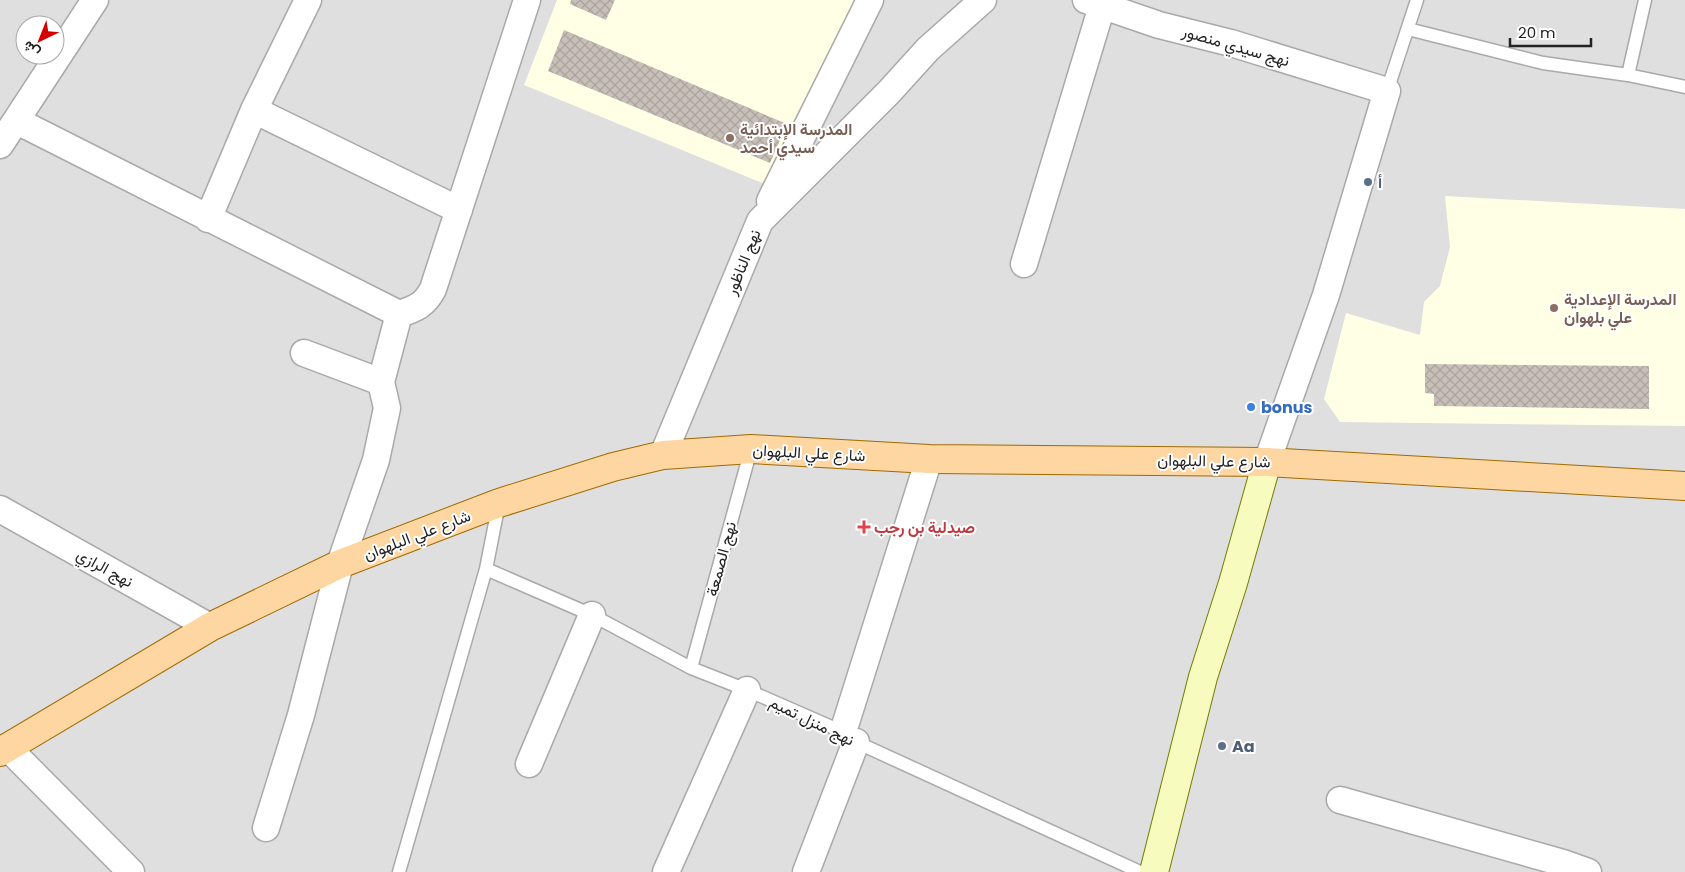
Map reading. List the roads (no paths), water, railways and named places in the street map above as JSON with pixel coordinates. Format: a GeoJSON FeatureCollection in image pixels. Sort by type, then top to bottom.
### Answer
{"type":"FeatureCollection","features":[{"type":"Feature","properties":{"kind":"main road","name":"شارع علي البلهوان"},"geometry":{"type":"LineString","coordinates":[[4,750],[210,627],[340,564],[499,503],[613,467],[663,455],[751,449],[929,460],[1268,462],[1436,470],[1685,486]]}},
{"type":"Feature","properties":{"kind":"main road"},"geometry":{"type":"LineString","coordinates":[[1154,872],[1203,677],[1233,583],[1268,462]]}},
{"type":"Feature","properties":{"kind":"street"},"geometry":{"type":"LineString","coordinates":[[0,145],[95,0]]}},
{"type":"Feature","properties":{"kind":"street"},"geometry":{"type":"LineString","coordinates":[[208,219],[254,110],[308,0]]}},
{"type":"Feature","properties":{"kind":"street"},"geometry":{"type":"LineString","coordinates":[[17,121],[399,314],[418,307],[430,294],[527,0]]}},
{"type":"Feature","properties":{"kind":"street"},"geometry":{"type":"LineString","coordinates":[[760,221],[870,0]]}},
{"type":"Feature","properties":{"kind":"street","name":"نهج الناظور"},"geometry":{"type":"LineString","coordinates":[[663,455],[760,221],[976,2]]}},
{"type":"Feature","properties":{"kind":"street"},"geometry":{"type":"LineString","coordinates":[[1024,264],[1094,3]]}},
{"type":"Feature","properties":{"kind":"street","name":"نهج سيدي منصور"},"geometry":{"type":"LineString","coordinates":[[1094,3],[1386,91]]}},
{"type":"Feature","properties":{"kind":"street"},"geometry":{"type":"LineString","coordinates":[[1268,462],[1326,295],[1386,91]]}},
{"type":"Feature","properties":{"kind":"street"},"geometry":{"type":"LineString","coordinates":[[254,110],[459,210]]}},
{"type":"Feature","properties":{"kind":"street"},"geometry":{"type":"LineString","coordinates":[[266,828],[301,715],[340,564],[380,444],[387,408],[381,382],[399,314]]}},
{"type":"Feature","properties":{"kind":"street"},"geometry":{"type":"LineString","coordinates":[[304,353],[381,382]]}},
{"type":"Feature","properties":{"kind":"street"},"geometry":{"type":"LineString","coordinates":[[806,872],[849,737],[929,460]]}},
{"type":"Feature","properties":{"kind":"street","name":"نهج الرازي"},"geometry":{"type":"LineString","coordinates":[[0,509],[210,627]]}},
{"type":"Feature","properties":{"kind":"street"},"geometry":{"type":"LineString","coordinates":[[529,764],[592,616]]}},
{"type":"Feature","properties":{"kind":"street"},"geometry":{"type":"LineString","coordinates":[[666,872],[747,690]]}},
{"type":"Feature","properties":{"kind":"street"},"geometry":{"type":"LineString","coordinates":[[4,750],[131,872]]}},
{"type":"Feature","properties":{"kind":"street"},"geometry":{"type":"LineString","coordinates":[[1340,800],[1563,863],[1588,872]]}},
{"type":"Feature","properties":{"kind":"lane"},"geometry":{"type":"LineString","coordinates":[[1386,91],[1417,0]]}},
{"type":"Feature","properties":{"kind":"lane"},"geometry":{"type":"LineString","coordinates":[[1628,75],[1645,0]]}},
{"type":"Feature","properties":{"kind":"lane"},"geometry":{"type":"LineString","coordinates":[[1408,29],[1543,63],[1628,75],[1685,87]]}},
{"type":"Feature","properties":{"kind":"lane","name":"نهج الصمعة"},"geometry":{"type":"LineString","coordinates":[[691,668],[751,449]]}},
{"type":"Feature","properties":{"kind":"lane"},"geometry":{"type":"LineString","coordinates":[[399,872],[486,569],[499,503]]}},
{"type":"Feature","properties":{"kind":"lane","name":"نهج منزل تميم"},"geometry":{"type":"LineString","coordinates":[[486,569],[592,616],[691,668],[747,690],[1140,872]]}},
{"type":"Feature","properties":{"kind":"place","name":"المدرسة الإبتدائية سيدي أحمد"},"geometry":{"type":"Point","coordinates":[730,138]}},
{"type":"Feature","properties":{"kind":"place","name":"أ"},"geometry":{"type":"Point","coordinates":[1368,182]}},
{"type":"Feature","properties":{"kind":"place","name":"المدرسة الإعدادية علي بلهوان"},"geometry":{"type":"Point","coordinates":[1554,308]}},
{"type":"Feature","properties":{"kind":"place","name":"bonus"},"geometry":{"type":"Point","coordinates":[1251,407]}},
{"type":"Feature","properties":{"kind":"place","name":"صيدلية بن رجب"},"geometry":{"type":"Point","coordinates":[864,527]}},
{"type":"Feature","properties":{"kind":"place","name":"Aa"},"geometry":{"type":"Point","coordinates":[1222,746]}}]}
